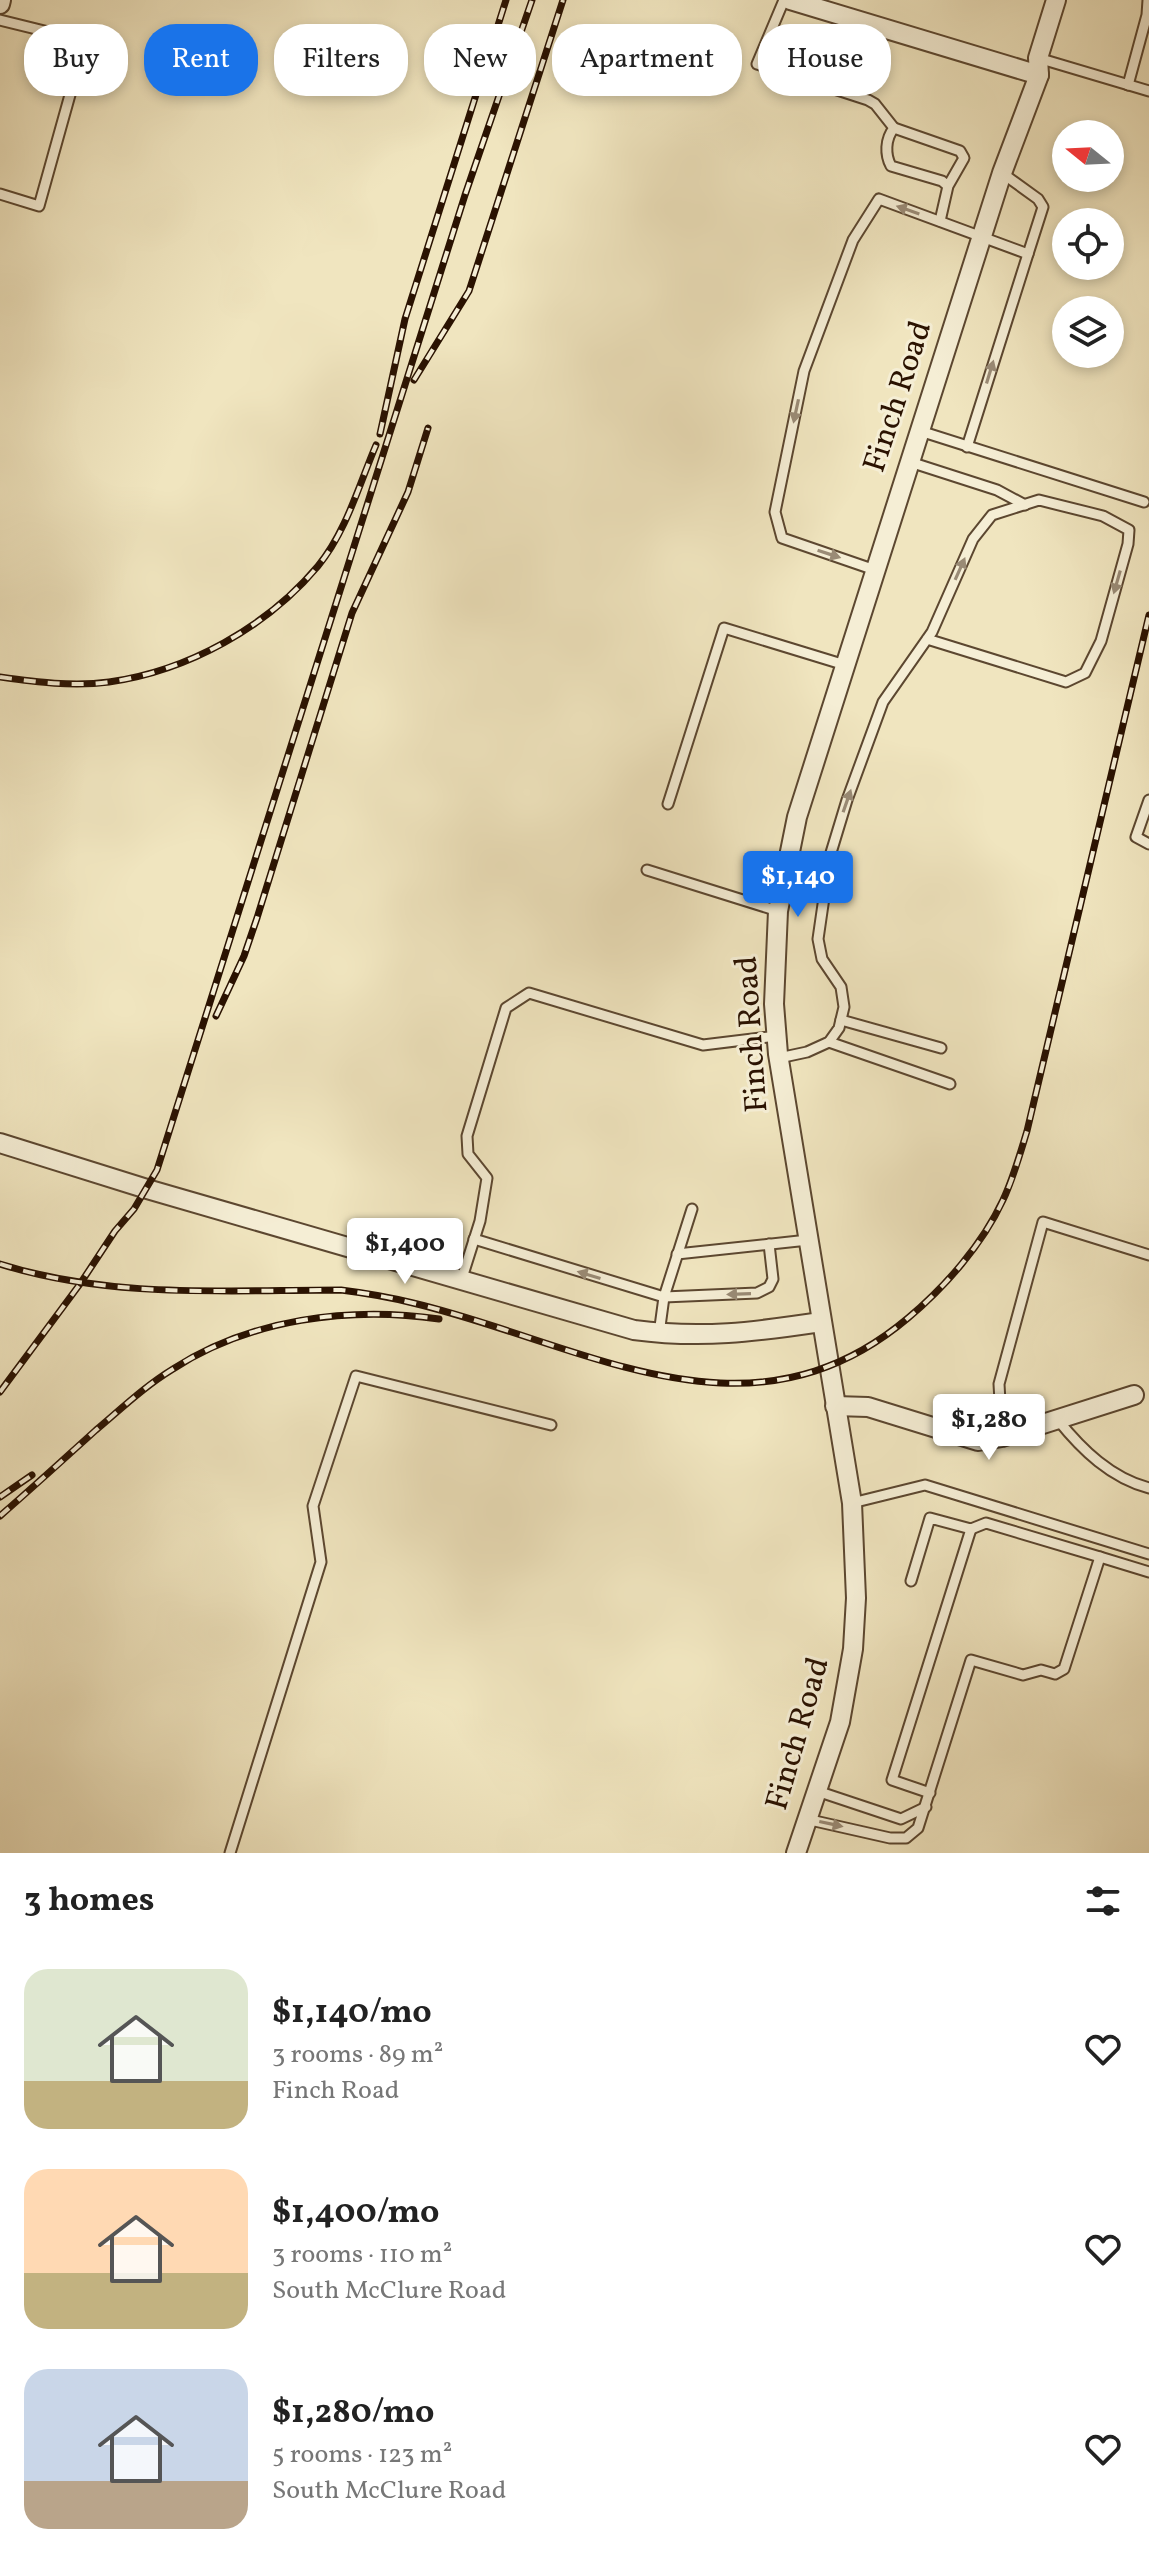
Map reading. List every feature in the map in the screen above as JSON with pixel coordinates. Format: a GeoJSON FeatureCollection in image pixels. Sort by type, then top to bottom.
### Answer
{"type":"FeatureCollection","features":[{"type":"Feature","properties":{"kind":"street"},"geometry":{"type":"LineString","coordinates":[[787,0],[1039,67]]}},
{"type":"Feature","properties":{"kind":"street","name":"Finch Road"},"geometry":{"type":"LineString","coordinates":[[796,1853],[840,1722],[853,1649],[856,1598],[852,1503],[779,1058],[774,962],[778,911],[797,817],[1002,173],[1039,67],[1056,0]]}},
{"type":"Feature","properties":{"kind":"street"},"geometry":{"type":"LineString","coordinates":[[1,1146],[611,1325],[659,1334],[724,1335],[821,1322]]}},
{"type":"Feature","properties":{"kind":"street"},"geometry":{"type":"LineString","coordinates":[[835,1406],[868,1407],[967,1440],[982,1441],[1138,1394]]}},
{"type":"Feature","properties":{"kind":"lane"},"geometry":{"type":"LineString","coordinates":[[787,0],[757,64],[868,100],[875,104],[894,128],[960,151],[964,158],[948,186],[940,221]]}},
{"type":"Feature","properties":{"kind":"lane"},"geometry":{"type":"LineString","coordinates":[[1128,85],[1147,15],[1148,0]]}},
{"type":"Feature","properties":{"kind":"lane"},"geometry":{"type":"LineString","coordinates":[[0,20],[85,41],[39,206],[0,194]]}},
{"type":"Feature","properties":{"kind":"lane"},"geometry":{"type":"LineString","coordinates":[[1039,67],[1149,91]]}},
{"type":"Feature","properties":{"kind":"lane"},"geometry":{"type":"LineString","coordinates":[[894,128],[889,134],[886,157],[891,166],[942,181],[948,186]]}},
{"type":"Feature","properties":{"kind":"lane"},"geometry":{"type":"LineString","coordinates":[[967,447],[1043,207],[1038,199],[1002,173]]}},
{"type":"Feature","properties":{"kind":"lane"},"geometry":{"type":"LineString","coordinates":[[875,570],[782,538],[775,512],[804,371],[853,240],[879,199],[1028,254]]}},
{"type":"Feature","properties":{"kind":"lane"},"geometry":{"type":"LineString","coordinates":[[920,431],[1144,502]]}},
{"type":"Feature","properties":{"kind":"lane"},"geometry":{"type":"LineString","coordinates":[[910,462],[997,490],[1025,505]]}},
{"type":"Feature","properties":{"kind":"lane"},"geometry":{"type":"LineString","coordinates":[[779,1058],[807,1052],[829,1042],[839,1028],[844,1007],[841,987],[822,959],[818,939],[830,856],[883,702],[927,639],[973,539],[992,515],[1039,500],[1103,516],[1129,530],[1128,544],[1101,641],[1085,673],[1066,682],[927,639]]}},
{"type":"Feature","properties":{"kind":"lane"},"geometry":{"type":"LineString","coordinates":[[668,804],[724,628],[845,665]]}},
{"type":"Feature","properties":{"kind":"lane"},"geometry":{"type":"LineString","coordinates":[[1149,800],[1136,837],[1149,844]]}},
{"type":"Feature","properties":{"kind":"lane"},"geometry":{"type":"LineString","coordinates":[[647,870],[778,911]]}},
{"type":"Feature","properties":{"kind":"lane"},"geometry":{"type":"LineString","coordinates":[[461,1281],[480,1221],[487,1178],[468,1154],[467,1136],[506,1008],[529,993],[703,1045],[777,1036]]}},
{"type":"Feature","properties":{"kind":"lane"},"geometry":{"type":"LineString","coordinates":[[841,1020],[941,1048]]}},
{"type":"Feature","properties":{"kind":"lane"},"geometry":{"type":"LineString","coordinates":[[829,1042],[950,1084]]}},
{"type":"Feature","properties":{"kind":"lane"},"geometry":{"type":"LineString","coordinates":[[659,1334],[664,1297],[692,1209]]}},
{"type":"Feature","properties":{"kind":"lane"},"geometry":{"type":"LineString","coordinates":[[1002,1437],[999,1384],[1043,1222],[1149,1255]]}},
{"type":"Feature","properties":{"kind":"lane"},"geometry":{"type":"LineString","coordinates":[[474,1239],[664,1297],[757,1293],[765,1290],[773,1279],[769,1244]]}},
{"type":"Feature","properties":{"kind":"lane"},"geometry":{"type":"LineString","coordinates":[[677,1254],[808,1240]]}},
{"type":"Feature","properties":{"kind":"lane"},"geometry":{"type":"LineString","coordinates":[[230,1853],[321,1562],[313,1506],[356,1376],[551,1425]]}},
{"type":"Feature","properties":{"kind":"lane"},"geometry":{"type":"LineString","coordinates":[[1058,1420],[1077,1445],[1126,1482],[1149,1488]]}},
{"type":"Feature","properties":{"kind":"lane"},"geometry":{"type":"LineString","coordinates":[[852,1503],[925,1485],[1149,1554]]}},
{"type":"Feature","properties":{"kind":"lane"},"geometry":{"type":"LineString","coordinates":[[911,1581],[930,1518],[971,1529],[986,1523],[1149,1572]]}},
{"type":"Feature","properties":{"kind":"lane"},"geometry":{"type":"LineString","coordinates":[[930,1793],[892,1780],[971,1529]]}},
{"type":"Feature","properties":{"kind":"lane"},"geometry":{"type":"LineString","coordinates":[[806,1819],[890,1838],[906,1838],[918,1828],[971,1660],[1023,1675],[1041,1670],[1055,1674],[1064,1669],[1100,1557]]}},
{"type":"Feature","properties":{"kind":"lane"},"geometry":{"type":"LineString","coordinates":[[817,1791],[901,1819],[926,1807]]}},
{"type":"Feature","properties":{"kind":"railway"},"geometry":{"type":"LineString","coordinates":[[380,434],[405,319],[506,0]]}},
{"type":"Feature","properties":{"kind":"railway"},"geometry":{"type":"LineString","coordinates":[[0,1392],[134,1209],[157,1170],[465,195],[532,0]]}},
{"type":"Feature","properties":{"kind":"railway"},"geometry":{"type":"LineString","coordinates":[[414,380],[469,291],[563,0]]}},
{"type":"Feature","properties":{"kind":"railway"},"geometry":{"type":"LineString","coordinates":[[216,1016],[244,956],[257,918],[352,613],[408,492],[428,428]]}},
{"type":"Feature","properties":{"kind":"railway"},"geometry":{"type":"LineString","coordinates":[[0,677],[82,684],[109,682],[168,668],[196,657],[250,627],[298,588],[328,553],[344,523],[376,445]]}},
{"type":"Feature","properties":{"kind":"railway"},"geometry":{"type":"LineString","coordinates":[[0,1264],[84,1283],[127,1288],[341,1290],[368,1294],[477,1321],[602,1361],[664,1376],[726,1383],[787,1378],[848,1358],[908,1318],[936,1293],[973,1249],[1007,1192],[1027,1131],[1149,615]]}},
{"type":"Feature","properties":{"kind":"railway"},"geometry":{"type":"LineString","coordinates":[[0,1516],[143,1390],[173,1369],[234,1338],[301,1320],[336,1316],[405,1315],[439,1319]]}},
{"type":"Feature","properties":{"kind":"railway"},"geometry":{"type":"LineString","coordinates":[[0,1497],[32,1475]]}}]}
